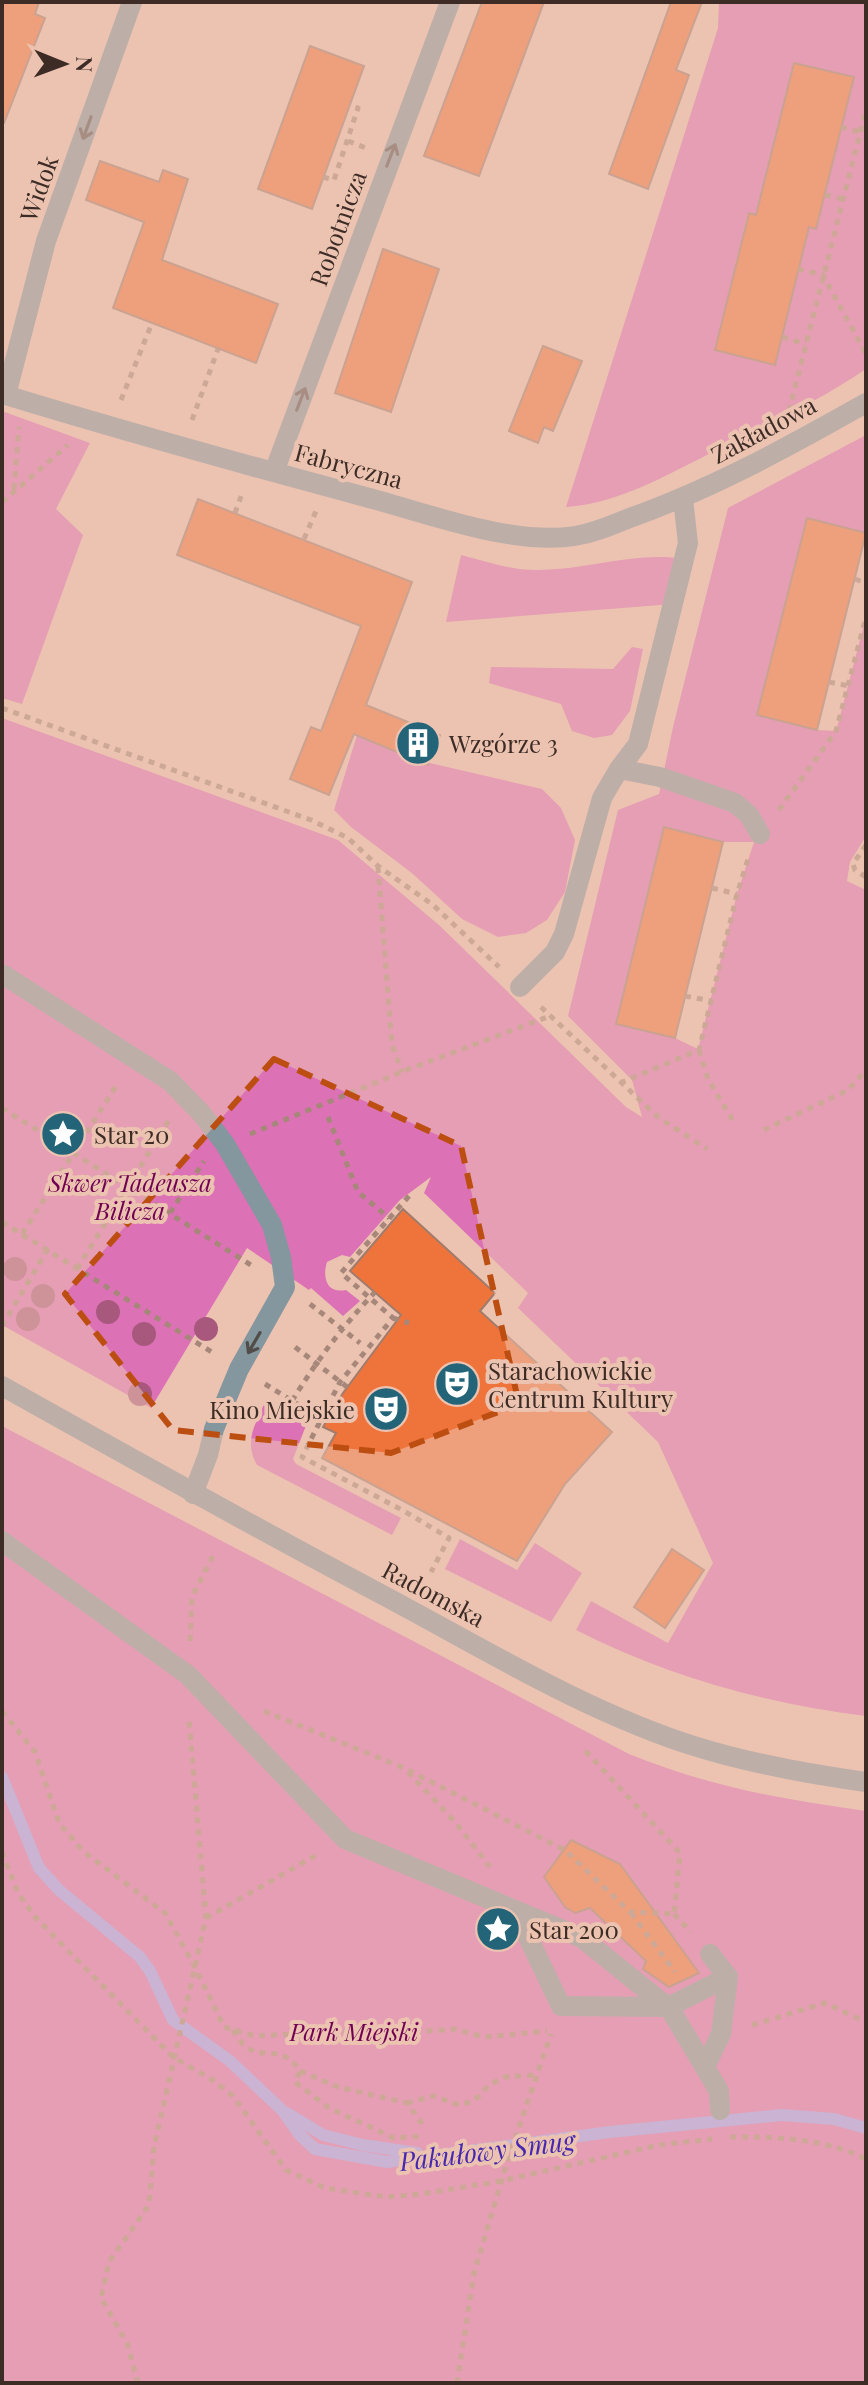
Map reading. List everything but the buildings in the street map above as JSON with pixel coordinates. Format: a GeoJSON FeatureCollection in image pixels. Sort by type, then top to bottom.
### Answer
{"type":"FeatureCollection","features":[{"type":"Feature","properties":{"kind":"street","name":"Widok"},"geometry":{"type":"LineString","coordinates":[[10,396],[46,241],[132,2]]}},
{"type":"Feature","properties":{"kind":"street","name":"Robotnicza"},"geometry":{"type":"LineString","coordinates":[[274,472],[450,2]]}},
{"type":"Feature","properties":{"kind":"street","name":"Fabryczna"},"geometry":{"type":"LineString","coordinates":[[10,396],[102,425],[512,535],[542,539],[575,536],[600,530],[683,499]]}},
{"type":"Feature","properties":{"kind":"street","name":"Zakładowa"},"geometry":{"type":"LineString","coordinates":[[683,499],[778,452],[866,403]]}},
{"type":"Feature","properties":{"kind":"street"},"geometry":{"type":"LineString","coordinates":[[520,987],[555,952],[564,934],[602,798],[638,744],[688,543],[683,499]]}},
{"type":"Feature","properties":{"kind":"street"},"geometry":{"type":"LineString","coordinates":[[619,769],[660,777],[735,803],[749,815],[760,834]]}},
{"type":"Feature","properties":{"kind":"street"},"geometry":{"type":"LineString","coordinates":[[2,974],[170,1081],[225,1144],[272,1225],[285,1287],[239,1369],[214,1429],[193,1494]]}},
{"type":"Feature","properties":{"kind":"street","name":"Radomska"},"geometry":{"type":"LineString","coordinates":[[2,1386],[193,1494],[539,1678],[621,1718],[694,1746],[791,1772],[866,1782]]}},
{"type":"Feature","properties":{"kind":"street"},"geometry":{"type":"LineString","coordinates":[[2,1541],[188,1675],[345,1839],[582,1938],[668,2007],[719,2091],[720,2110]]}},
{"type":"Feature","properties":{"kind":"street"},"geometry":{"type":"LineString","coordinates":[[515,1910],[561,2006],[668,2007],[728,1977]]}},
{"type":"Feature","properties":{"kind":"street"},"geometry":{"type":"LineString","coordinates":[[705,2067],[721,2034],[728,1977],[710,1954]]}},
{"type":"Feature","properties":{"kind":"path"},"geometry":{"type":"LineString","coordinates":[[323,177],[334,180],[358,108],[349,106]]}},
{"type":"Feature","properties":{"kind":"path"},"geometry":{"type":"LineString","coordinates":[[778,452],[866,110]]}},
{"type":"Feature","properties":{"kind":"path"},"geometry":{"type":"LineString","coordinates":[[841,127],[860,132]]}},
{"type":"Feature","properties":{"kind":"path"},"geometry":{"type":"LineString","coordinates":[[348,141],[363,147]]}},
{"type":"Feature","properties":{"kind":"path"},"geometry":{"type":"LineString","coordinates":[[825,195],[843,199]]}},
{"type":"Feature","properties":{"kind":"path"},"geometry":{"type":"LineString","coordinates":[[798,269],[823,275],[866,354]]}},
{"type":"Feature","properties":{"kind":"path"},"geometry":{"type":"LineString","coordinates":[[2,502],[102,425],[152,323]]}},
{"type":"Feature","properties":{"kind":"path"},"geometry":{"type":"LineString","coordinates":[[782,337],[806,344]]}},
{"type":"Feature","properties":{"kind":"path"},"geometry":{"type":"LineString","coordinates":[[183,447],[218,349]]}},
{"type":"Feature","properties":{"kind":"path"},"geometry":{"type":"LineString","coordinates":[[10,396],[14,490]]}},
{"type":"Feature","properties":{"kind":"path"},"geometry":{"type":"LineString","coordinates":[[855,579],[866,583]]}},
{"type":"Feature","properties":{"kind":"path"},"geometry":{"type":"LineString","coordinates":[[829,682],[849,686]]}},
{"type":"Feature","properties":{"kind":"path"},"geometry":{"type":"LineString","coordinates":[[2,708],[311,820],[348,838],[378,866],[433,905],[658,1117],[707,1149]]}},
{"type":"Feature","properties":{"kind":"path"},"geometry":{"type":"LineString","coordinates":[[866,845],[853,864],[855,870],[866,877]]}},
{"type":"Feature","properties":{"kind":"path"},"geometry":{"type":"LineString","coordinates":[[378,866],[392,1045],[402,1072]]}},
{"type":"Feature","properties":{"kind":"path"},"geometry":{"type":"LineString","coordinates":[[712,888],[737,894]]}},
{"type":"Feature","properties":{"kind":"path"},"geometry":{"type":"LineString","coordinates":[[685,996],[712,1001]]}},
{"type":"Feature","properties":{"kind":"path"},"geometry":{"type":"LineString","coordinates":[[246,1136],[550,1016]]}},
{"type":"Feature","properties":{"kind":"path"},"geometry":{"type":"LineString","coordinates":[[699,1050],[708,1079],[733,1121]]}},
{"type":"Feature","properties":{"kind":"path"},"geometry":{"type":"LineString","coordinates":[[22,1234],[133,1058]]}},
{"type":"Feature","properties":{"kind":"path"},"geometry":{"type":"LineString","coordinates":[[764,1130],[848,1090],[866,1070]]}},
{"type":"Feature","properties":{"kind":"path"},"geometry":{"type":"LineString","coordinates":[[620,1083],[632,1080]]}},
{"type":"Feature","properties":{"kind":"path"},"geometry":{"type":"LineString","coordinates":[[77,1269],[185,1096]]}},
{"type":"Feature","properties":{"kind":"path"},"geometry":{"type":"LineString","coordinates":[[2,1108],[239,1257]]}},
{"type":"Feature","properties":{"kind":"path"},"geometry":{"type":"LineString","coordinates":[[328,1117],[358,1192],[389,1218]]}},
{"type":"Feature","properties":{"kind":"path"},"geometry":{"type":"LineString","coordinates":[[409,1196],[341,1273],[393,1318],[409,1323]]}},
{"type":"Feature","properties":{"kind":"path"},"geometry":{"type":"LineString","coordinates":[[2,1222],[187,1337]]}},
{"type":"Feature","properties":{"kind":"path"},"geometry":{"type":"LineString","coordinates":[[2,1326],[48,1249]]}},
{"type":"Feature","properties":{"kind":"path"},"geometry":{"type":"LineString","coordinates":[[292,1401],[341,1328],[375,1292]]}},
{"type":"Feature","properties":{"kind":"path"},"geometry":{"type":"LineString","coordinates":[[321,1311],[360,1343]]}},
{"type":"Feature","properties":{"kind":"path"},"geometry":{"type":"LineString","coordinates":[[393,1318],[340,1382],[302,1457],[449,1538],[431,1572]]}},
{"type":"Feature","properties":{"kind":"path"},"geometry":{"type":"LineString","coordinates":[[295,1347],[351,1390]]}},
{"type":"Feature","properties":{"kind":"path"},"geometry":{"type":"LineString","coordinates":[[269,1387],[320,1418]]}},
{"type":"Feature","properties":{"kind":"path"},"geometry":{"type":"LineString","coordinates":[[138,2383],[127,2343],[101,2298],[109,2262],[149,2205],[154,2147],[206,1918],[187,1686],[192,1597],[215,1552]]}},
{"type":"Feature","properties":{"kind":"path"},"geometry":{"type":"LineString","coordinates":[[258,1708],[404,1768],[565,1850],[630,1912],[677,1975]]}},
{"type":"Feature","properties":{"kind":"path"},"geometry":{"type":"LineString","coordinates":[[2,1711],[35,1752],[59,1823],[83,1851],[165,1913],[224,2027],[255,2036],[332,2032],[374,2035],[454,2029],[484,2037],[552,2031],[517,2130],[474,2273],[457,2383]]}},
{"type":"Feature","properties":{"kind":"path"},"geometry":{"type":"LineString","coordinates":[[582,1747],[680,1853],[674,1914],[630,1912]]}},
{"type":"Feature","properties":{"kind":"path"},"geometry":{"type":"LineString","coordinates":[[404,1768],[456,1823],[498,1876],[515,1910]]}},
{"type":"Feature","properties":{"kind":"path"},"geometry":{"type":"LineString","coordinates":[[206,1918],[345,1839]]}},
{"type":"Feature","properties":{"kind":"path"},"geometry":{"type":"LineString","coordinates":[[2,1852],[18,1893],[36,1918],[173,2057],[233,2096],[286,2170],[325,2188],[386,2197],[421,2194],[501,2181],[659,2145],[720,2138],[787,2138],[823,2143],[866,2159]]}},
{"type":"Feature","properties":{"kind":"path"},"geometry":{"type":"LineString","coordinates":[[721,2034],[825,2003],[866,2022]]}},
{"type":"Feature","properties":{"kind":"path"},"geometry":{"type":"LineString","coordinates":[[233,2030],[240,2043],[255,2053],[278,2053],[291,2058],[300,2071],[338,2087],[407,2103],[434,2096],[459,2105],[474,2101],[489,2085],[505,2077],[536,2075]]}},
{"type":"Feature","properties":{"kind":"path"},"geometry":{"type":"LineString","coordinates":[[300,2071],[295,2082],[329,2108],[394,2138],[422,2136]]}},
{"type":"Feature","properties":{"kind":"path"},"geometry":{"type":"LineString","coordinates":[[407,2103],[425,2128]]}},
{"type":"Feature","properties":{"kind":"highlighted area"},"geometry":{"type":"Polygon","coordinates":[[[274,1059],[461,1146],[519,1404],[391,1453],[173,1430],[65,1294],[274,1059]]]}},
{"type":"Feature","properties":{"kind":"green space"},"geometry":{"type":"Polygon","coordinates":[[[719,2],[866,2],[866,369],[792,413],[661,478],[606,500],[566,507],[718,28],[719,2]],[[794,63],[756,215],[748,213],[715,350],[774,365],[809,227],[816,229],[853,77],[794,63]]]}},
{"type":"Feature","properties":{"kind":"green space"},"geometry":{"type":"Polygon","coordinates":[[[2,411],[90,443],[56,509],[83,535],[22,704],[2,698],[2,411]]]}},
{"type":"Feature","properties":{"kind":"green space","name":"Skwer Tadeusza Bilicza"},"geometry":{"type":"Polygon","coordinates":[[[866,435],[866,533],[807,518],[757,715],[817,730],[836,731],[866,617],[866,836],[850,862],[847,881],[866,890],[866,1716],[791,1704],[717,1686],[645,1661],[576,1630],[591,1601],[668,1643],[713,1563],[658,1442],[518,1308],[528,1293],[424,1193],[431,1177],[400,1200],[350,1257],[342,1255],[327,1262],[325,1274],[330,1287],[346,1290],[360,1301],[343,1316],[311,1288],[309,1290],[247,1248],[151,1408],[2,1325],[2,718],[338,840],[439,925],[626,1107],[642,1117],[632,1080],[568,1016],[618,810],[659,794],[728,508],[866,435]],[[664,827],[616,1023],[675,1038],[698,1049],[737,894],[754,842],[723,842],[664,827]]]}},
{"type":"Feature","properties":{"kind":"green space"},"geometry":{"type":"Polygon","coordinates":[[[461,555],[526,570],[572,568],[647,557],[684,559],[673,604],[446,622],[461,555]]]}},
{"type":"Feature","properties":{"kind":"green space"},"geometry":{"type":"Polygon","coordinates":[[[632,647],[643,649],[630,711],[612,735],[594,738],[572,731],[561,704],[489,683],[491,667],[613,669],[632,647]]]}},
{"type":"Feature","properties":{"kind":"green space"},"geometry":{"type":"Polygon","coordinates":[[[357,735],[421,761],[542,789],[561,808],[575,840],[565,892],[547,920],[526,933],[498,937],[462,919],[413,874],[351,827],[334,810],[357,735]]]}},
{"type":"Feature","properties":{"kind":"green space"},"geometry":{"type":"Polygon","coordinates":[[[266,1400],[307,1423],[293,1459],[296,1464],[401,1518],[392,1535],[257,1465],[251,1440],[266,1400]]]}},
{"type":"Feature","properties":{"kind":"green space","name":"Park Miejski"},"geometry":{"type":"Polygon","coordinates":[[[2,1426],[629,1754],[688,1775],[746,1790],[866,1811],[866,2383],[2,2383],[2,1426]]]}},
{"type":"Feature","properties":{"kind":"green space"},"geometry":{"type":"Polygon","coordinates":[[[460,1539],[517,1570],[535,1543],[582,1573],[551,1622],[445,1569],[460,1539]]]}},
{"type":"Feature","properties":{"kind":"waterway","name":"Pakułowy Smug"},"geometry":{"type":"LineString","coordinates":[[2,1777],[39,1868],[59,1890],[140,1957],[173,2020],[230,2061],[283,2111],[299,2134],[315,2149],[387,2162],[610,2132],[782,2115],[834,2119],[866,2128]]}},
{"type":"Feature","properties":{"kind":"waterway"},"geometry":{"type":"LineString","coordinates":[[287,2113],[323,2135],[417,2153]]}},
{"type":"Feature","properties":{"kind":"place","name":"Wzgórze 3"},"geometry":{"type":"Point","coordinates":[418,743]}},
{"type":"Feature","properties":{"kind":"place","name":"Star 20"},"geometry":{"type":"Point","coordinates":[63,1134]}},
{"type":"Feature","properties":{"kind":"place","name":"Starachowickie Centrum Kultury"},"geometry":{"type":"Point","coordinates":[457,1384]}},
{"type":"Feature","properties":{"kind":"place","name":"Kino Miejskie"},"geometry":{"type":"Point","coordinates":[386,1409]}},
{"type":"Feature","properties":{"kind":"place","name":"Star 200"},"geometry":{"type":"Point","coordinates":[498,1929]}}]}
